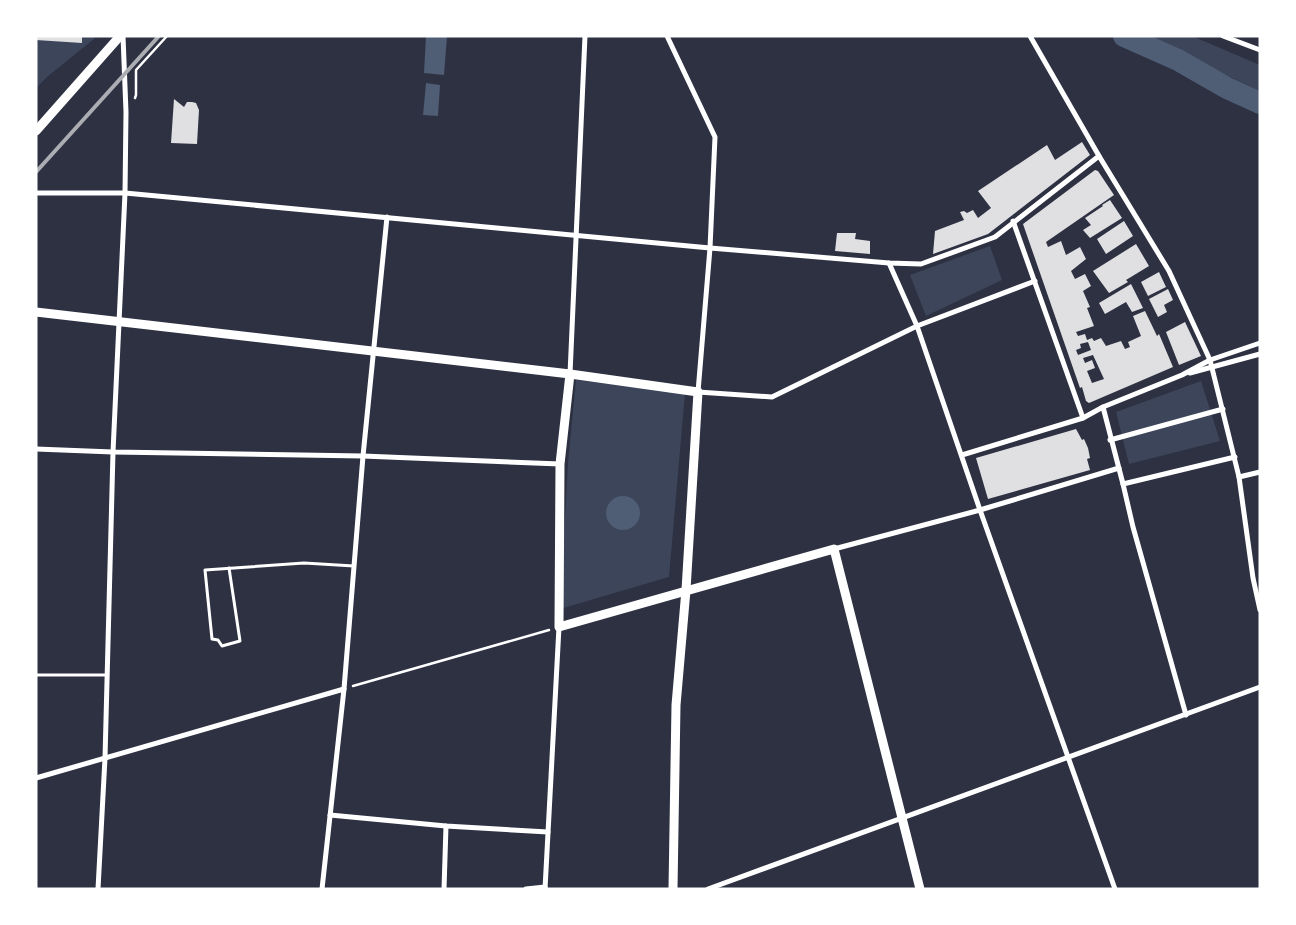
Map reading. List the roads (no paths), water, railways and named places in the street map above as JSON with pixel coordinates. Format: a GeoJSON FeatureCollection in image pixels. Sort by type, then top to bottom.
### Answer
{"type":"FeatureCollection","features":[{"type":"Feature","properties":{"kind":"street"},"geometry":{"type":"LineString","coordinates":[[98,889],[105,758],[113,452],[125,193],[126,112],[122,36]]}},
{"type":"Feature","properties":{"kind":"street"},"geometry":{"type":"LineString","coordinates":[[36,131],[122,36]]}},
{"type":"Feature","properties":{"kind":"street"},"geometry":{"type":"LineString","coordinates":[[526,889],[545,888],[559,627],[560,464],[570,374],[585,36]]}},
{"type":"Feature","properties":{"kind":"street"},"geometry":{"type":"LineString","coordinates":[[667,36],[715,137],[710,248],[676,705],[673,889]]}},
{"type":"Feature","properties":{"kind":"street"},"geometry":{"type":"LineString","coordinates":[[1030,36],[1098,156],[1169,271],[1210,360],[1235,457],[1260,610]]}},
{"type":"Feature","properties":{"kind":"street"},"geometry":{"type":"LineString","coordinates":[[1223,36],[1260,50]]}},
{"type":"Feature","properties":{"kind":"street"},"geometry":{"type":"LineString","coordinates":[[36,193],[125,193],[710,248],[921,264],[995,236],[1098,156]]}},
{"type":"Feature","properties":{"kind":"street"},"geometry":{"type":"LineString","coordinates":[[322,889],[344,688],[363,456],[387,217]]}},
{"type":"Feature","properties":{"kind":"street"},"geometry":{"type":"LineString","coordinates":[[1013,222],[1083,418]]}},
{"type":"Feature","properties":{"kind":"street"},"geometry":{"type":"LineString","coordinates":[[889,263],[917,326],[1067,758],[1115,889]]}},
{"type":"Feature","properties":{"kind":"street"},"geometry":{"type":"LineString","coordinates":[[36,312],[570,374],[698,392],[772,397],[917,326],[1035,281]]}},
{"type":"Feature","properties":{"kind":"street"},"geometry":{"type":"LineString","coordinates":[[962,455],[1083,418],[1103,406],[1182,375],[1210,360],[1260,343]]}},
{"type":"Feature","properties":{"kind":"street"},"geometry":{"type":"LineString","coordinates":[[1182,375],[1260,354]]}},
{"type":"Feature","properties":{"kind":"street"},"geometry":{"type":"LineString","coordinates":[[1103,406],[1133,527],[1186,715]]}},
{"type":"Feature","properties":{"kind":"street"},"geometry":{"type":"LineString","coordinates":[[1110,440],[1223,408]]}},
{"type":"Feature","properties":{"kind":"street"},"geometry":{"type":"LineString","coordinates":[[36,449],[363,456],[560,464]]}},
{"type":"Feature","properties":{"kind":"street"},"geometry":{"type":"LineString","coordinates":[[1123,484],[1235,457]]}},
{"type":"Feature","properties":{"kind":"street"},"geometry":{"type":"LineString","coordinates":[[559,627],[686,590],[980,510],[1119,468]]}},
{"type":"Feature","properties":{"kind":"street"},"geometry":{"type":"LineString","coordinates":[[1239,478],[1260,472]]}},
{"type":"Feature","properties":{"kind":"street"},"geometry":{"type":"LineString","coordinates":[[834,549],[920,889]]}},
{"type":"Feature","properties":{"kind":"street"},"geometry":{"type":"LineString","coordinates":[[708,889],[1260,687]]}},
{"type":"Feature","properties":{"kind":"street"},"geometry":{"type":"LineString","coordinates":[[36,778],[344,688]]}},
{"type":"Feature","properties":{"kind":"street"},"geometry":{"type":"LineString","coordinates":[[330,815],[446,826],[548,832]]}},
{"type":"Feature","properties":{"kind":"street"},"geometry":{"type":"LineString","coordinates":[[444,889],[446,826]]}},
{"type":"Feature","properties":{"kind":"lane"},"geometry":{"type":"LineString","coordinates":[[229,568],[240,641],[222,646],[218,640],[212,639],[205,570],[229,568],[304,563],[354,566]]}},
{"type":"Feature","properties":{"kind":"lane"},"geometry":{"type":"LineString","coordinates":[[36,675],[107,675]]}},
{"type":"Feature","properties":{"kind":"waterway"},"geometry":{"type":"LineString","coordinates":[[1124,36],[1178,60],[1227,88],[1260,103]]}},
{"type":"Feature","properties":{"kind":"railway"},"geometry":{"type":"LineString","coordinates":[[36,172],[159,36]]}}]}
